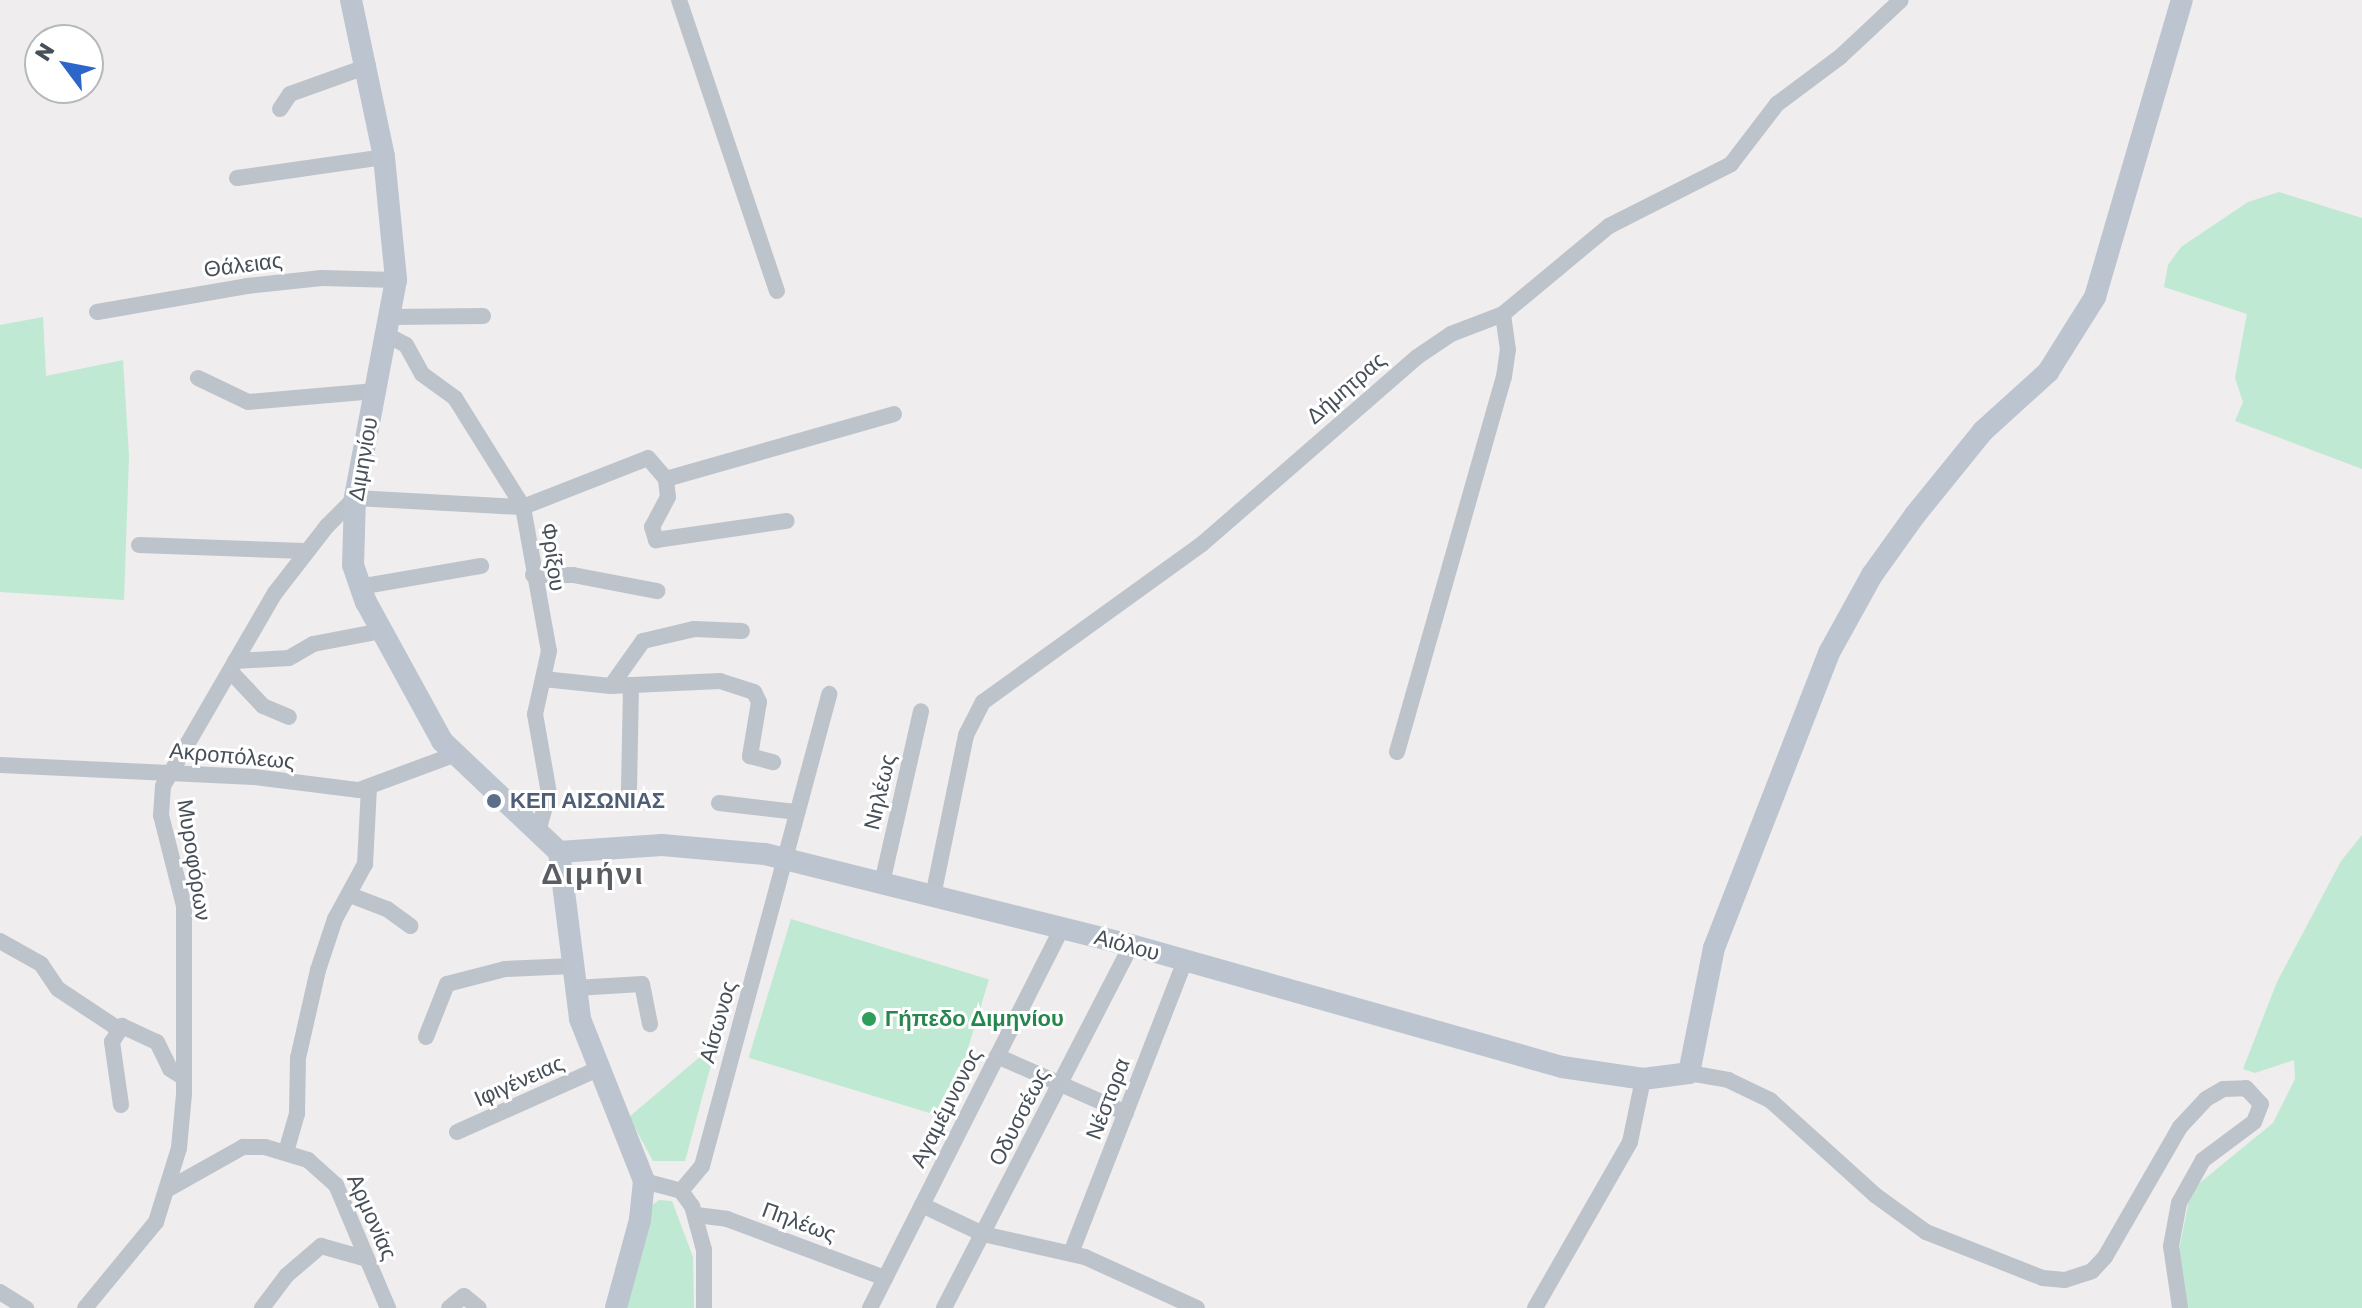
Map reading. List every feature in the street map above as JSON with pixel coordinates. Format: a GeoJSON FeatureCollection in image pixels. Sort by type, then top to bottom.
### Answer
{"type":"FeatureCollection","features":[{"type":"Feature","properties":{"kind":"street","name":"Διμηνίου"},"geometry":{"type":"LineString","coordinates":[[351,0],[368,66],[384,157],[396,280],[390,327],[355,498],[352,544],[359,587],[453,755],[539,828],[559,852]]}},
{"type":"Feature","properties":{"kind":"street"},"geometry":{"type":"LineString","coordinates":[[679,0],[777,291]]}},
{"type":"Feature","properties":{"kind":"street","name":"Δήμητρας"},"geometry":{"type":"LineString","coordinates":[[933,896],[966,735],[983,702],[1202,544],[1417,357],[1451,334],[1503,314],[1609,226],[1731,164],[1777,104],[1847,51],[1901,0]]}},
{"type":"Feature","properties":{"kind":"street"},"geometry":{"type":"LineString","coordinates":[[2180,1308],[2171,1246],[2179,1203],[2203,1160],[2254,1122],[2261,1104],[2246,1088],[2223,1089],[2206,1099],[2180,1127],[2105,1257],[2092,1271],[2065,1280],[2043,1278],[1926,1232],[1875,1195],[1770,1100],[1728,1080],[1689,1073],[1714,948],[1830,651],[1866,586],[1915,515],[1983,431],[2048,372],[2091,304],[2109,261],[2146,109],[2182,0]]}},
{"type":"Feature","properties":{"kind":"street"},"geometry":{"type":"LineString","coordinates":[[280,109],[290,94],[368,66]]}},
{"type":"Feature","properties":{"kind":"street"},"geometry":{"type":"LineString","coordinates":[[237,178],[384,157]]}},
{"type":"Feature","properties":{"kind":"street","name":"Θάλειας"},"geometry":{"type":"LineString","coordinates":[[97,312],[262,284],[322,278],[396,280]]}},
{"type":"Feature","properties":{"kind":"street"},"geometry":{"type":"LineString","coordinates":[[1397,752],[1504,377],[1508,350],[1503,314]]}},
{"type":"Feature","properties":{"kind":"street"},"geometry":{"type":"LineString","coordinates":[[390,327],[483,316]]}},
{"type":"Feature","properties":{"kind":"street","name":"Φρίξου"},"geometry":{"type":"LineString","coordinates":[[390,327],[406,345],[422,374],[455,398],[523,507],[549,651],[535,721],[549,793],[539,828]]}},
{"type":"Feature","properties":{"kind":"street"},"geometry":{"type":"LineString","coordinates":[[198,378],[248,402],[376,391]]}},
{"type":"Feature","properties":{"kind":"street"},"geometry":{"type":"LineString","coordinates":[[666,479],[894,414]]}},
{"type":"Feature","properties":{"kind":"street"},"geometry":{"type":"LineString","coordinates":[[355,498],[523,507],[559,497],[643,459],[656,461],[666,479],[668,500],[652,527],[658,541],[787,521]]}},
{"type":"Feature","properties":{"kind":"street","name":"Μυροφόρων"},"geometry":{"type":"LineString","coordinates":[[85,1308],[146,1237],[170,1188],[182,1131],[184,906],[161,815],[167,774],[305,551],[355,498]]}},
{"type":"Feature","properties":{"kind":"street"},"geometry":{"type":"LineString","coordinates":[[139,545],[305,551]]}},
{"type":"Feature","properties":{"kind":"street"},"geometry":{"type":"LineString","coordinates":[[359,587],[481,566]]}},
{"type":"Feature","properties":{"kind":"street"},"geometry":{"type":"LineString","coordinates":[[533,575],[573,575],[657,591]]}},
{"type":"Feature","properties":{"kind":"street"},"geometry":{"type":"LineString","coordinates":[[611,686],[643,641],[694,629],[742,631]]}},
{"type":"Feature","properties":{"kind":"street"},"geometry":{"type":"LineString","coordinates":[[289,717],[263,706],[233,666],[289,658],[313,644],[381,631]]}},
{"type":"Feature","properties":{"kind":"street"},"geometry":{"type":"LineString","coordinates":[[543,679],[611,686],[720,681],[754,692],[759,702],[750,756],[773,762]]}},
{"type":"Feature","properties":{"kind":"street"},"geometry":{"type":"LineString","coordinates":[[629,790],[631,685]]}},
{"type":"Feature","properties":{"kind":"street","name":"Αίσωνος"},"geometry":{"type":"LineString","coordinates":[[681,1191],[702,1166],[829,694]]}},
{"type":"Feature","properties":{"kind":"street","name":"Νηλέως"},"geometry":{"type":"LineString","coordinates":[[882,883],[921,711]]}},
{"type":"Feature","properties":{"kind":"street","name":"Ακροπόλεως"},"geometry":{"type":"LineString","coordinates":[[0,765],[369,788],[453,755]]}},
{"type":"Feature","properties":{"kind":"street"},"geometry":{"type":"LineString","coordinates":[[286,1152],[297,1114],[302,1034],[329,934],[350,895],[369,846],[369,788]]}},
{"type":"Feature","properties":{"kind":"street"},"geometry":{"type":"LineString","coordinates":[[719,803],[797,812]]}},
{"type":"Feature","properties":{"kind":"street","name":"Αιόλου"},"geometry":{"type":"LineString","coordinates":[[559,852],[678,846],[785,859],[1131,945],[1562,1067],[1643,1079],[1689,1073]]}},
{"type":"Feature","properties":{"kind":"street"},"geometry":{"type":"LineString","coordinates":[[559,852],[585,1041],[632,1141],[644,1181],[640,1220],[616,1308]]}},
{"type":"Feature","properties":{"kind":"street"},"geometry":{"type":"LineString","coordinates":[[350,895],[387,909],[410,926]]}},
{"type":"Feature","properties":{"kind":"street","name":"Αγαμέμνονος"},"geometry":{"type":"LineString","coordinates":[[870,1308],[1062,928]]}},
{"type":"Feature","properties":{"kind":"street"},"geometry":{"type":"LineString","coordinates":[[0,941],[41,964],[58,989],[117,1028],[132,1027],[157,1042],[170,1069],[183,1077]]}},
{"type":"Feature","properties":{"kind":"street","name":"Οδυσσέως"},"geometry":{"type":"LineString","coordinates":[[944,1308],[1131,945]]}},
{"type":"Feature","properties":{"kind":"street","name":"Νέστορα"},"geometry":{"type":"LineString","coordinates":[[1071,1253],[1185,961]]}},
{"type":"Feature","properties":{"kind":"street"},"geometry":{"type":"LineString","coordinates":[[426,1037],[447,984],[505,969],[642,984],[650,1024]]}},
{"type":"Feature","properties":{"kind":"street"},"geometry":{"type":"LineString","coordinates":[[117,1028],[112,1047],[121,1105]]}},
{"type":"Feature","properties":{"kind":"street"},"geometry":{"type":"LineString","coordinates":[[997,1056],[1126,1113]]}},
{"type":"Feature","properties":{"kind":"street","name":"Ιφιγένειας"},"geometry":{"type":"LineString","coordinates":[[457,1132],[598,1069]]}},
{"type":"Feature","properties":{"kind":"street"},"geometry":{"type":"LineString","coordinates":[[1535,1308],[1630,1142],[1643,1079]]}},
{"type":"Feature","properties":{"kind":"street","name":"Αρμονίας"},"geometry":{"type":"LineString","coordinates":[[170,1188],[243,1147],[286,1152],[308,1160],[333,1180],[388,1308]]}},
{"type":"Feature","properties":{"kind":"street"},"geometry":{"type":"LineString","coordinates":[[644,1181],[681,1191],[696,1215],[704,1250],[704,1308]]}},
{"type":"Feature","properties":{"kind":"street"},"geometry":{"type":"LineString","coordinates":[[922,1205],[983,1234],[1071,1253],[1197,1308]]}},
{"type":"Feature","properties":{"kind":"street","name":"Πηλέως"},"geometry":{"type":"LineString","coordinates":[[696,1215],[727,1219],[885,1278]]}},
{"type":"Feature","properties":{"kind":"street"},"geometry":{"type":"LineString","coordinates":[[262,1308],[287,1275],[321,1246],[367,1259]]}},
{"type":"Feature","properties":{"kind":"street"},"geometry":{"type":"LineString","coordinates":[[0,1292],[26,1308]]}},
{"type":"Feature","properties":{"kind":"street"},"geometry":{"type":"LineString","coordinates":[[449,1308],[464,1296],[479,1308]]}},
{"type":"Feature","properties":{"kind":"green space"},"geometry":{"type":"Polygon","coordinates":[[[2279,192],[2362,218],[2362,469],[2235,421],[2243,402],[2235,378],[2247,314],[2164,287],[2168,265],[2181,247],[2248,202],[2279,192]]]}},
{"type":"Feature","properties":{"kind":"green space"},"geometry":{"type":"Polygon","coordinates":[[[43,317],[46,376],[123,360],[129,456],[124,600],[0,592],[0,325],[43,317]]]}},
{"type":"Feature","properties":{"kind":"green space"},"geometry":{"type":"Polygon","coordinates":[[[2362,835],[2362,1308],[2186,1308],[2177,1260],[2191,1190],[2273,1123],[2295,1079],[2294,1060],[2255,1073],[2243,1069],[2277,982],[2341,861],[2362,835]]]}},
{"type":"Feature","properties":{"kind":"green space","name":"Γήπεδο Διμηνίου"},"geometry":{"type":"Polygon","coordinates":[[[791,919],[989,980],[947,1118],[749,1058],[791,919]]]}},
{"type":"Feature","properties":{"kind":"green space"},"geometry":{"type":"Polygon","coordinates":[[[708,1050],[715,1050],[685,1161],[653,1161],[629,1117],[708,1050]]]}},
{"type":"Feature","properties":{"kind":"green space"},"geometry":{"type":"Polygon","coordinates":[[[659,1200],[672,1201],[693,1257],[694,1308],[626,1308],[651,1206],[659,1200]]]}},
{"type":"Feature","properties":{"kind":"place","name":"ΚΕΠ ΑΙΣΩΝΙΑΣ"},"geometry":{"type":"Point","coordinates":[494,801]}},
{"type":"Feature","properties":{"kind":"place","name":"Γήπεδο Διμηνίου"},"geometry":{"type":"Point","coordinates":[869,1019]}},
{"type":"Feature","properties":{"kind":"district","name":"Διμήνι"},"geometry":{"type":"Point","coordinates":[593,874]}}]}
